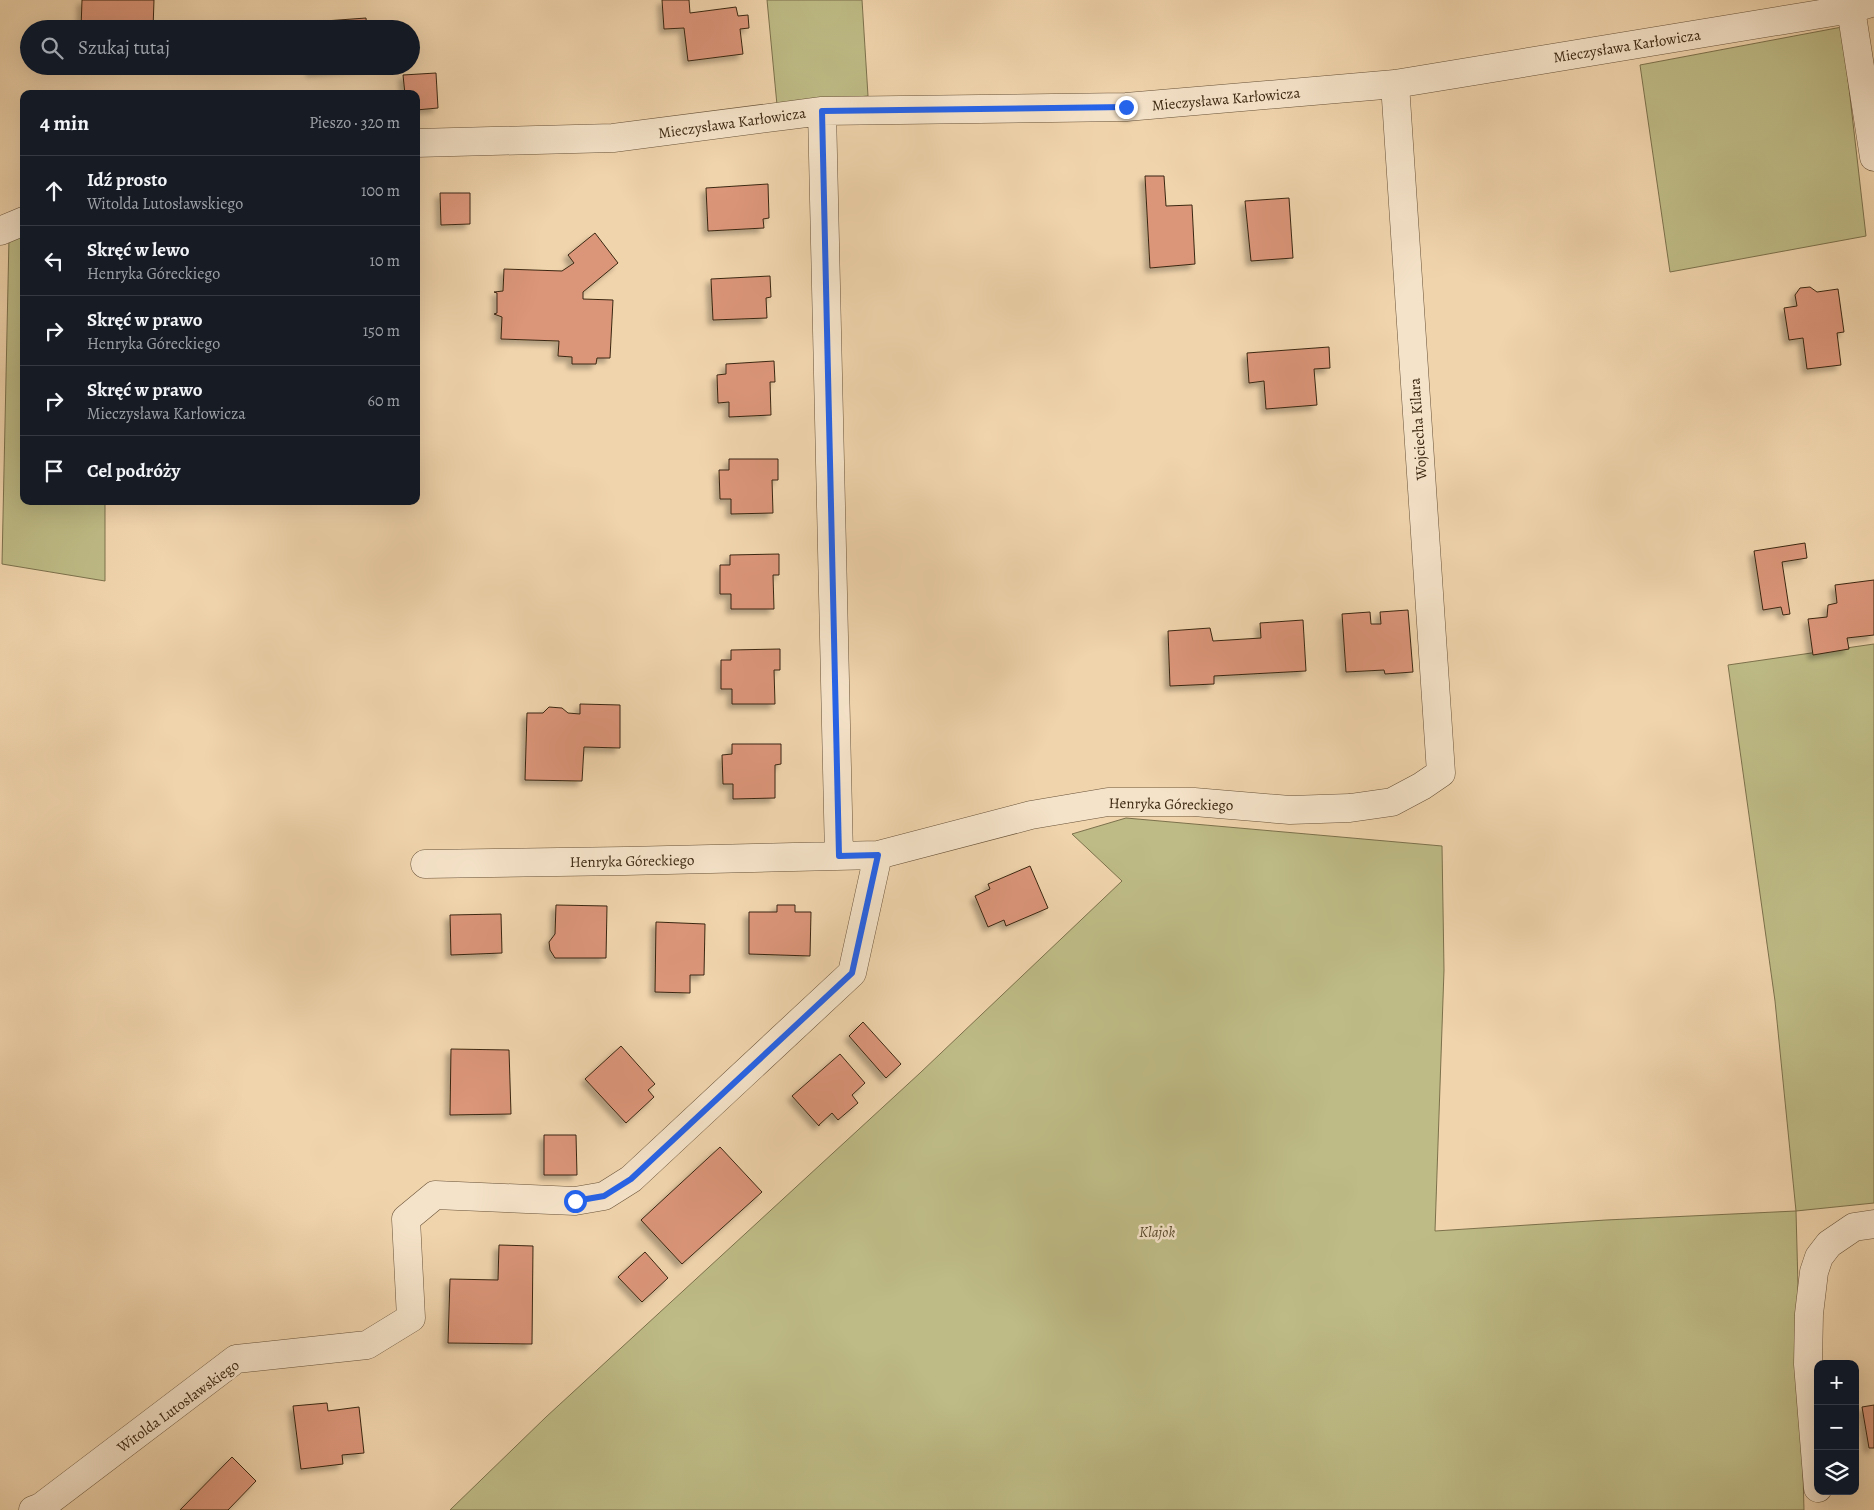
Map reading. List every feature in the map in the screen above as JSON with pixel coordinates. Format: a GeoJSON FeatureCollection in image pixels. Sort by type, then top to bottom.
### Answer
{"type":"FeatureCollection","features":[{"type":"Feature","properties":{"kind":"street","name":"Mieczysława Karłowicza"},"geometry":{"type":"LineString","coordinates":[[420,143],[613,138],[822,111],[1126,107],[1395,84],[1863,6]]}},
{"type":"Feature","properties":{"kind":"street"},"geometry":{"type":"LineString","coordinates":[[1863,6],[1874,157]]}},
{"type":"Feature","properties":{"kind":"street","name":"Wojciecha Kilara"},"geometry":{"type":"LineString","coordinates":[[1395,84],[1441,773]]}},
{"type":"Feature","properties":{"kind":"street"},"geometry":{"type":"LineString","coordinates":[[822,111],[839,856]]}},
{"type":"Feature","properties":{"kind":"street"},"geometry":{"type":"LineString","coordinates":[[0,231],[20,223]]}},
{"type":"Feature","properties":{"kind":"street","name":"Henryka Góreckiego"},"geometry":{"type":"LineString","coordinates":[[425,864],[878,855],[1031,815],[1108,802],[1194,802],[1290,810],[1350,808],[1392,802],[1422,786],[1441,773]]}},
{"type":"Feature","properties":{"kind":"street","name":"Witolda Lutosławskiego"},"geometry":{"type":"LineString","coordinates":[[33,1510],[41,1507],[236,1359],[367,1345],[411,1318],[406,1219],[435,1195],[575,1201],[604,1196],[631,1179],[852,973],[878,855]]}},
{"type":"Feature","properties":{"kind":"street"},"geometry":{"type":"LineString","coordinates":[[1815,1450],[1808,1364],[1809,1314],[1814,1272],[1819,1256],[1829,1244],[1854,1227],[1874,1224]]}},
{"type":"Feature","properties":{"kind":"street"},"geometry":{"type":"LineString","coordinates":[[1818,1495],[1820,1510]]}},
{"type":"Feature","properties":{"kind":"green space"},"geometry":{"type":"Polygon","coordinates":[[[767,0],[862,0],[868,96],[777,105],[767,0]]]}},
{"type":"Feature","properties":{"kind":"green space"},"geometry":{"type":"Polygon","coordinates":[[[1842,27],[1866,236],[1670,272],[1640,65],[1842,27]]]}},
{"type":"Feature","properties":{"kind":"green space"},"geometry":{"type":"Polygon","coordinates":[[[20,235],[20,505],[105,505],[105,581],[2,564],[9,238],[20,235]]]}},
{"type":"Feature","properties":{"kind":"green space"},"geometry":{"type":"Polygon","coordinates":[[[1874,644],[1874,1203],[1796,1211],[1775,1001],[1728,665],[1874,644]]]}},
{"type":"Feature","properties":{"kind":"green space","name":"Klajok"},"geometry":{"type":"Polygon","coordinates":[[[1126,818],[1442,846],[1444,970],[1435,1231],[1606,1220],[1796,1211],[1804,1510],[450,1510],[546,1417],[920,1073],[1122,881],[1072,834],[1126,818]]]}},
{"type":"Feature","properties":{"kind":"building"},"geometry":{"type":"Polygon","coordinates":[[[82,0],[154,0],[153,20],[81,20],[82,0]]]}},
{"type":"Feature","properties":{"kind":"building"},"geometry":{"type":"Polygon","coordinates":[[[662,0],[689,0],[690,13],[736,7],[738,16],[748,15],[749,28],[740,29],[743,54],[688,61],[684,28],[664,29],[662,0]]]}},
{"type":"Feature","properties":{"kind":"building"},"geometry":{"type":"Polygon","coordinates":[[[366,18],[366,20],[338,20],[366,18]]]}},
{"type":"Feature","properties":{"kind":"building"},"geometry":{"type":"Polygon","coordinates":[[[436,73],[438,108],[420,110],[420,90],[405,90],[403,75],[436,73]]]}},
{"type":"Feature","properties":{"kind":"building"},"geometry":{"type":"Polygon","coordinates":[[[1145,176],[1164,176],[1166,206],[1192,205],[1195,264],[1150,268],[1145,176]]]}},
{"type":"Feature","properties":{"kind":"building"},"geometry":{"type":"Polygon","coordinates":[[[768,184],[769,218],[763,219],[764,228],[708,231],[706,188],[768,184]]]}},
{"type":"Feature","properties":{"kind":"building"},"geometry":{"type":"Polygon","coordinates":[[[440,193],[470,193],[470,224],[441,225],[440,193]]]}},
{"type":"Feature","properties":{"kind":"building"},"geometry":{"type":"Polygon","coordinates":[[[1289,198],[1293,258],[1251,261],[1245,201],[1289,198]]]}},
{"type":"Feature","properties":{"kind":"building"},"geometry":{"type":"Polygon","coordinates":[[[595,233],[618,263],[583,292],[583,299],[613,300],[610,358],[597,358],[596,364],[572,364],[572,357],[558,356],[559,341],[501,339],[502,317],[494,314],[497,313],[497,293],[494,292],[503,291],[504,269],[562,271],[574,263],[568,255],[595,233]]]}},
{"type":"Feature","properties":{"kind":"building"},"geometry":{"type":"Polygon","coordinates":[[[770,276],[771,297],[766,298],[767,318],[713,320],[711,279],[770,276]]]}},
{"type":"Feature","properties":{"kind":"building"},"geometry":{"type":"Polygon","coordinates":[[[1810,287],[1817,292],[1838,289],[1844,332],[1837,333],[1841,365],[1807,369],[1803,338],[1789,340],[1784,308],[1797,306],[1795,295],[1800,288],[1810,287]]]}},
{"type":"Feature","properties":{"kind":"building"},"geometry":{"type":"Polygon","coordinates":[[[1329,347],[1330,368],[1314,369],[1317,405],[1266,409],[1264,381],[1249,383],[1247,353],[1329,347]]]}},
{"type":"Feature","properties":{"kind":"building"},"geometry":{"type":"Polygon","coordinates":[[[774,361],[775,382],[770,382],[771,415],[729,417],[729,402],[718,403],[717,375],[726,374],[726,364],[774,361]]]}},
{"type":"Feature","properties":{"kind":"building"},"geometry":{"type":"Polygon","coordinates":[[[729,459],[778,459],[778,480],[772,480],[773,513],[731,514],[731,499],[720,499],[719,470],[729,470],[729,459]]]}},
{"type":"Feature","properties":{"kind":"building"},"geometry":{"type":"Polygon","coordinates":[[[1805,543],[1807,558],[1782,562],[1790,614],[1783,615],[1781,607],[1763,610],[1754,551],[1805,543]]]}},
{"type":"Feature","properties":{"kind":"building"},"geometry":{"type":"Polygon","coordinates":[[[779,554],[779,575],[773,575],[774,609],[731,609],[731,594],[720,594],[720,565],[730,565],[730,555],[779,554]]]}},
{"type":"Feature","properties":{"kind":"building"},"geometry":{"type":"Polygon","coordinates":[[[1874,580],[1874,635],[1847,638],[1849,649],[1813,655],[1808,619],[1827,617],[1828,605],[1837,603],[1835,585],[1874,580]]]}},
{"type":"Feature","properties":{"kind":"building"},"geometry":{"type":"Polygon","coordinates":[[[1408,610],[1413,672],[1385,674],[1384,670],[1346,672],[1342,614],[1370,612],[1371,624],[1381,624],[1380,612],[1408,610]]]}},
{"type":"Feature","properties":{"kind":"building"},"geometry":{"type":"Polygon","coordinates":[[[1303,620],[1306,671],[1214,676],[1214,684],[1170,686],[1168,631],[1210,628],[1213,641],[1261,638],[1260,623],[1303,620]]]}},
{"type":"Feature","properties":{"kind":"building"},"geometry":{"type":"Polygon","coordinates":[[[780,649],[780,670],[774,670],[775,704],[732,704],[732,689],[721,689],[721,660],[731,660],[731,650],[780,649]]]}},
{"type":"Feature","properties":{"kind":"building"},"geometry":{"type":"Polygon","coordinates":[[[580,704],[620,705],[620,748],[584,747],[582,781],[525,780],[527,713],[543,713],[549,707],[562,708],[568,713],[580,714],[580,704]]]}},
{"type":"Feature","properties":{"kind":"building"},"geometry":{"type":"Polygon","coordinates":[[[732,744],[781,744],[781,764],[775,765],[775,798],[733,799],[733,784],[723,784],[722,755],[732,754],[732,744]]]}},
{"type":"Feature","properties":{"kind":"building"},"geometry":{"type":"Polygon","coordinates":[[[1030,866],[1048,908],[1006,926],[1004,920],[988,927],[975,896],[990,889],[988,884],[1030,866]]]}},
{"type":"Feature","properties":{"kind":"building"},"geometry":{"type":"Polygon","coordinates":[[[556,905],[607,906],[606,958],[555,958],[550,950],[549,942],[555,934],[556,905]]]}},
{"type":"Feature","properties":{"kind":"building"},"geometry":{"type":"Polygon","coordinates":[[[777,905],[795,905],[795,912],[811,912],[810,956],[749,954],[749,912],[777,912],[777,905]]]}},
{"type":"Feature","properties":{"kind":"building"},"geometry":{"type":"Polygon","coordinates":[[[501,914],[502,953],[451,955],[450,915],[501,914]]]}},
{"type":"Feature","properties":{"kind":"building"},"geometry":{"type":"Polygon","coordinates":[[[656,922],[705,924],[704,975],[690,975],[690,993],[655,992],[656,922]]]}},
{"type":"Feature","properties":{"kind":"building"},"geometry":{"type":"Polygon","coordinates":[[[863,1022],[901,1064],[886,1078],[849,1036],[863,1022]]]}},
{"type":"Feature","properties":{"kind":"building"},"geometry":{"type":"Polygon","coordinates":[[[621,1046],[655,1084],[648,1090],[654,1097],[626,1123],[585,1079],[621,1046]]]}},
{"type":"Feature","properties":{"kind":"building"},"geometry":{"type":"Polygon","coordinates":[[[451,1049],[509,1050],[511,1114],[450,1115],[451,1049]]]}},
{"type":"Feature","properties":{"kind":"building"},"geometry":{"type":"Polygon","coordinates":[[[840,1054],[865,1083],[852,1095],[858,1103],[838,1120],[832,1113],[819,1126],[792,1096],[840,1054]]]}},
{"type":"Feature","properties":{"kind":"building"},"geometry":{"type":"Polygon","coordinates":[[[544,1135],[576,1135],[577,1175],[544,1175],[544,1135]]]}},
{"type":"Feature","properties":{"kind":"building"},"geometry":{"type":"Polygon","coordinates":[[[720,1147],[762,1192],[682,1264],[641,1220],[720,1147]]]}},
{"type":"Feature","properties":{"kind":"building"},"geometry":{"type":"Polygon","coordinates":[[[499,1245],[533,1246],[532,1344],[448,1343],[450,1279],[498,1280],[499,1245]]]}},
{"type":"Feature","properties":{"kind":"building"},"geometry":{"type":"Polygon","coordinates":[[[645,1252],[668,1278],[642,1302],[618,1277],[645,1252]]]}},
{"type":"Feature","properties":{"kind":"building"},"geometry":{"type":"Polygon","coordinates":[[[327,1403],[328,1411],[359,1407],[364,1453],[342,1455],[343,1464],[301,1469],[293,1406],[327,1403]]]}},
{"type":"Feature","properties":{"kind":"building"},"geometry":{"type":"Polygon","coordinates":[[[1874,1405],[1874,1448],[1869,1448],[1862,1407],[1874,1405]]]}},
{"type":"Feature","properties":{"kind":"building"},"geometry":{"type":"Polygon","coordinates":[[[232,1457],[256,1481],[228,1510],[180,1510],[232,1457]]]}},
{"type":"Feature","properties":{"kind":"route"},"geometry":{"type":"LineString","coordinates":[[575,1201],[604,1196],[631,1179],[852,973],[878,855],[839,856],[822,111],[1126,107]]}}]}
